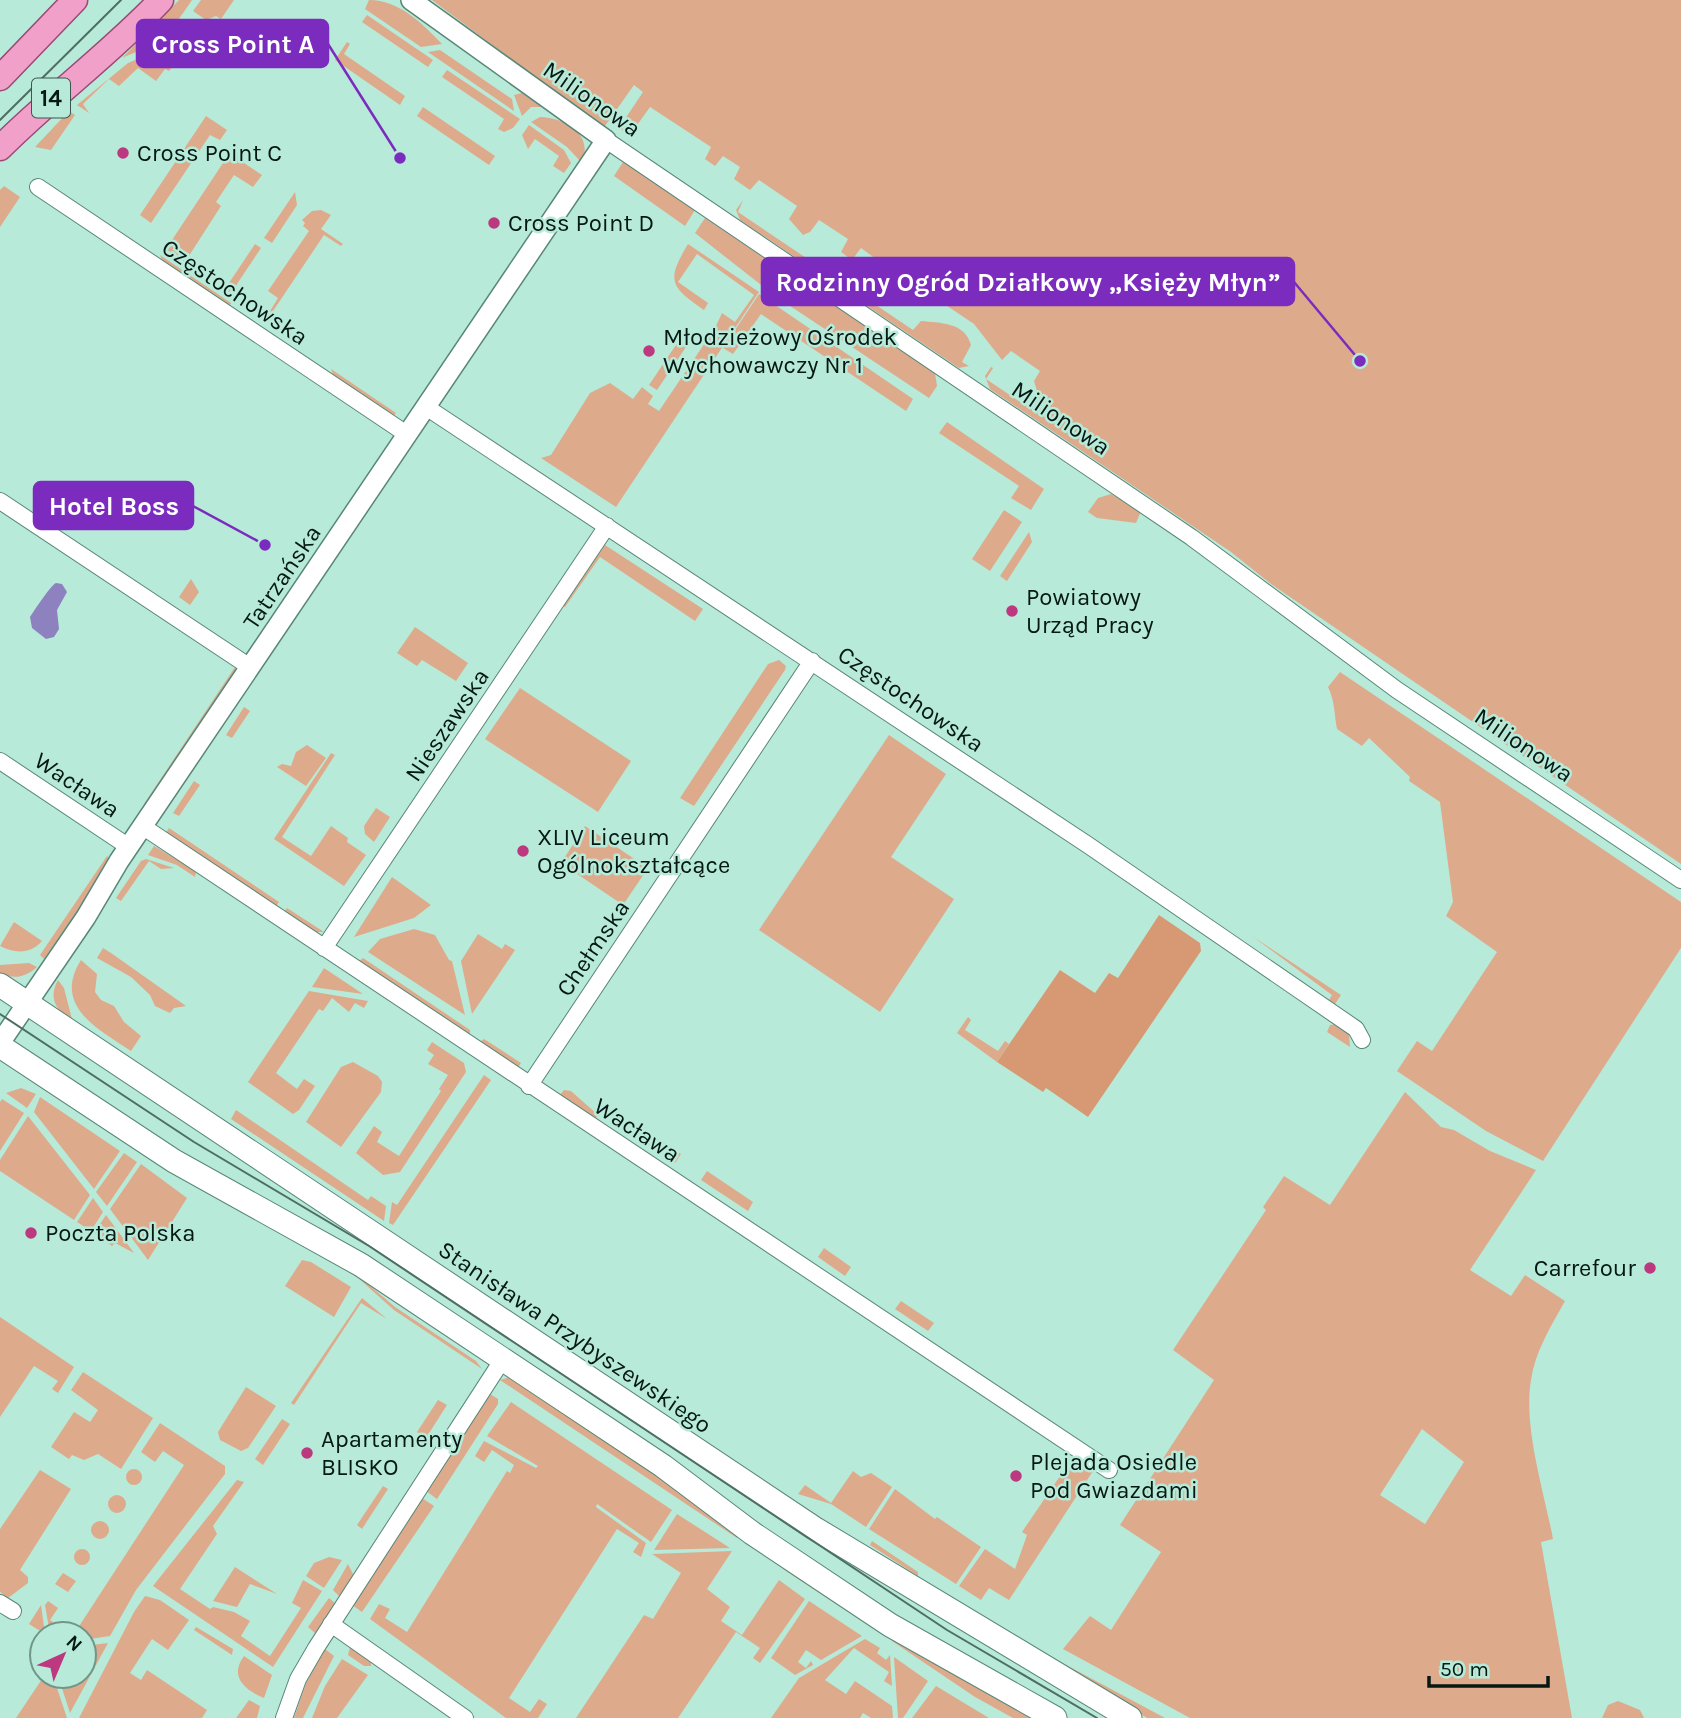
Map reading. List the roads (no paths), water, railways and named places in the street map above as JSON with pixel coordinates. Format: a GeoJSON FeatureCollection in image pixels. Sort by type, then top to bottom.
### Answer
{"type":"FeatureCollection","features":[{"type":"Feature","properties":{"kind":"main road","name":"14"},"geometry":{"type":"LineString","coordinates":[[0,78],[75,0]]}},
{"type":"Feature","properties":{"kind":"main road","name":"14"},"geometry":{"type":"LineString","coordinates":[[0,148],[48,101],[123,39],[161,0]]}},
{"type":"Feature","properties":{"kind":"main road","name":"Stanisława Przybyszewskiego"},"geometry":{"type":"LineString","coordinates":[[0,985],[814,1528],[1130,1718]]}},
{"type":"Feature","properties":{"kind":"main road"},"geometry":{"type":"LineString","coordinates":[[0,1045],[174,1161],[331,1247],[503,1359],[663,1466],[752,1533],[887,1623],[1055,1718]]}},
{"type":"Feature","properties":{"kind":"street","name":"Milionowa"},"geometry":{"type":"LineString","coordinates":[[411,0],[606,140],[1191,537],[1397,690],[1681,880]]}},
{"type":"Feature","properties":{"kind":"street","name":"Tatrzańska"},"geometry":{"type":"LineString","coordinates":[[0,1045],[142,826],[606,140]]}},
{"type":"Feature","properties":{"kind":"street","name":"Częstochowska"},"geometry":{"type":"LineString","coordinates":[[38,187],[408,435]]}},
{"type":"Feature","properties":{"kind":"street","name":"Częstochowska"},"geometry":{"type":"LineString","coordinates":[[426,407],[812,661],[1245,952],[1356,1029],[1362,1040]]}},
{"type":"Feature","properties":{"kind":"street"},"geometry":{"type":"LineString","coordinates":[[0,500],[250,667]]}},
{"type":"Feature","properties":{"kind":"street","name":"Nieszawska"},"geometry":{"type":"LineString","coordinates":[[324,948],[607,526]]}},
{"type":"Feature","properties":{"kind":"street","name":"Chełmska"},"geometry":{"type":"LineString","coordinates":[[529,1086],[812,661]]}},
{"type":"Feature","properties":{"kind":"street","name":"Wacława"},"geometry":{"type":"LineString","coordinates":[[0,761],[129,847]]}},
{"type":"Feature","properties":{"kind":"street","name":"Wacława"},"geometry":{"type":"LineString","coordinates":[[142,826],[1109,1470]]}},
{"type":"Feature","properties":{"kind":"street"},"geometry":{"type":"LineString","coordinates":[[284,1718],[298,1679],[331,1624],[503,1359]]}},
{"type":"Feature","properties":{"kind":"street"},"geometry":{"type":"LineString","coordinates":[[331,1624],[465,1718]]}},
{"type":"Feature","properties":{"kind":"tram line"},"geometry":{"type":"LineString","coordinates":[[0,120],[121,0]]}},
{"type":"Feature","properties":{"kind":"tram line"},"geometry":{"type":"LineString","coordinates":[[0,1014],[194,1142],[369,1246],[947,1630],[1097,1718]]}},
{"type":"Feature","properties":{"kind":"place","name":"Cross Point C"},"geometry":{"type":"Point","coordinates":[123,153]}},
{"type":"Feature","properties":{"kind":"place","name":"Cross Point A"},"geometry":{"type":"Point","coordinates":[400,158]}},
{"type":"Feature","properties":{"kind":"place","name":"Cross Point D"},"geometry":{"type":"Point","coordinates":[494,223]}},
{"type":"Feature","properties":{"kind":"place","name":"Młodzieżowy Ośrodek Wychowawczy Nr 1"},"geometry":{"type":"Point","coordinates":[649,351]}},
{"type":"Feature","properties":{"kind":"place","name":"Rodzinny Ogród Działkowy „Księży Młyn”"},"geometry":{"type":"Point","coordinates":[1360,361]}},
{"type":"Feature","properties":{"kind":"place","name":"Hotel Boss"},"geometry":{"type":"Point","coordinates":[265,545]}},
{"type":"Feature","properties":{"kind":"place","name":"Powiatowy Urząd Pracy"},"geometry":{"type":"Point","coordinates":[1012,611]}},
{"type":"Feature","properties":{"kind":"place","name":"XLIV Liceum Ogólnokształcące"},"geometry":{"type":"Point","coordinates":[523,851]}},
{"type":"Feature","properties":{"kind":"place","name":"Poczta Polska"},"geometry":{"type":"Point","coordinates":[31,1233]}},
{"type":"Feature","properties":{"kind":"place","name":"Carrefour"},"geometry":{"type":"Point","coordinates":[1650,1268]}},
{"type":"Feature","properties":{"kind":"place","name":"Apartamenty BLISKO"},"geometry":{"type":"Point","coordinates":[307,1453]}},
{"type":"Feature","properties":{"kind":"place","name":"Plejada Osiedle Pod Gwiazdami"},"geometry":{"type":"Point","coordinates":[1016,1476]}}]}
